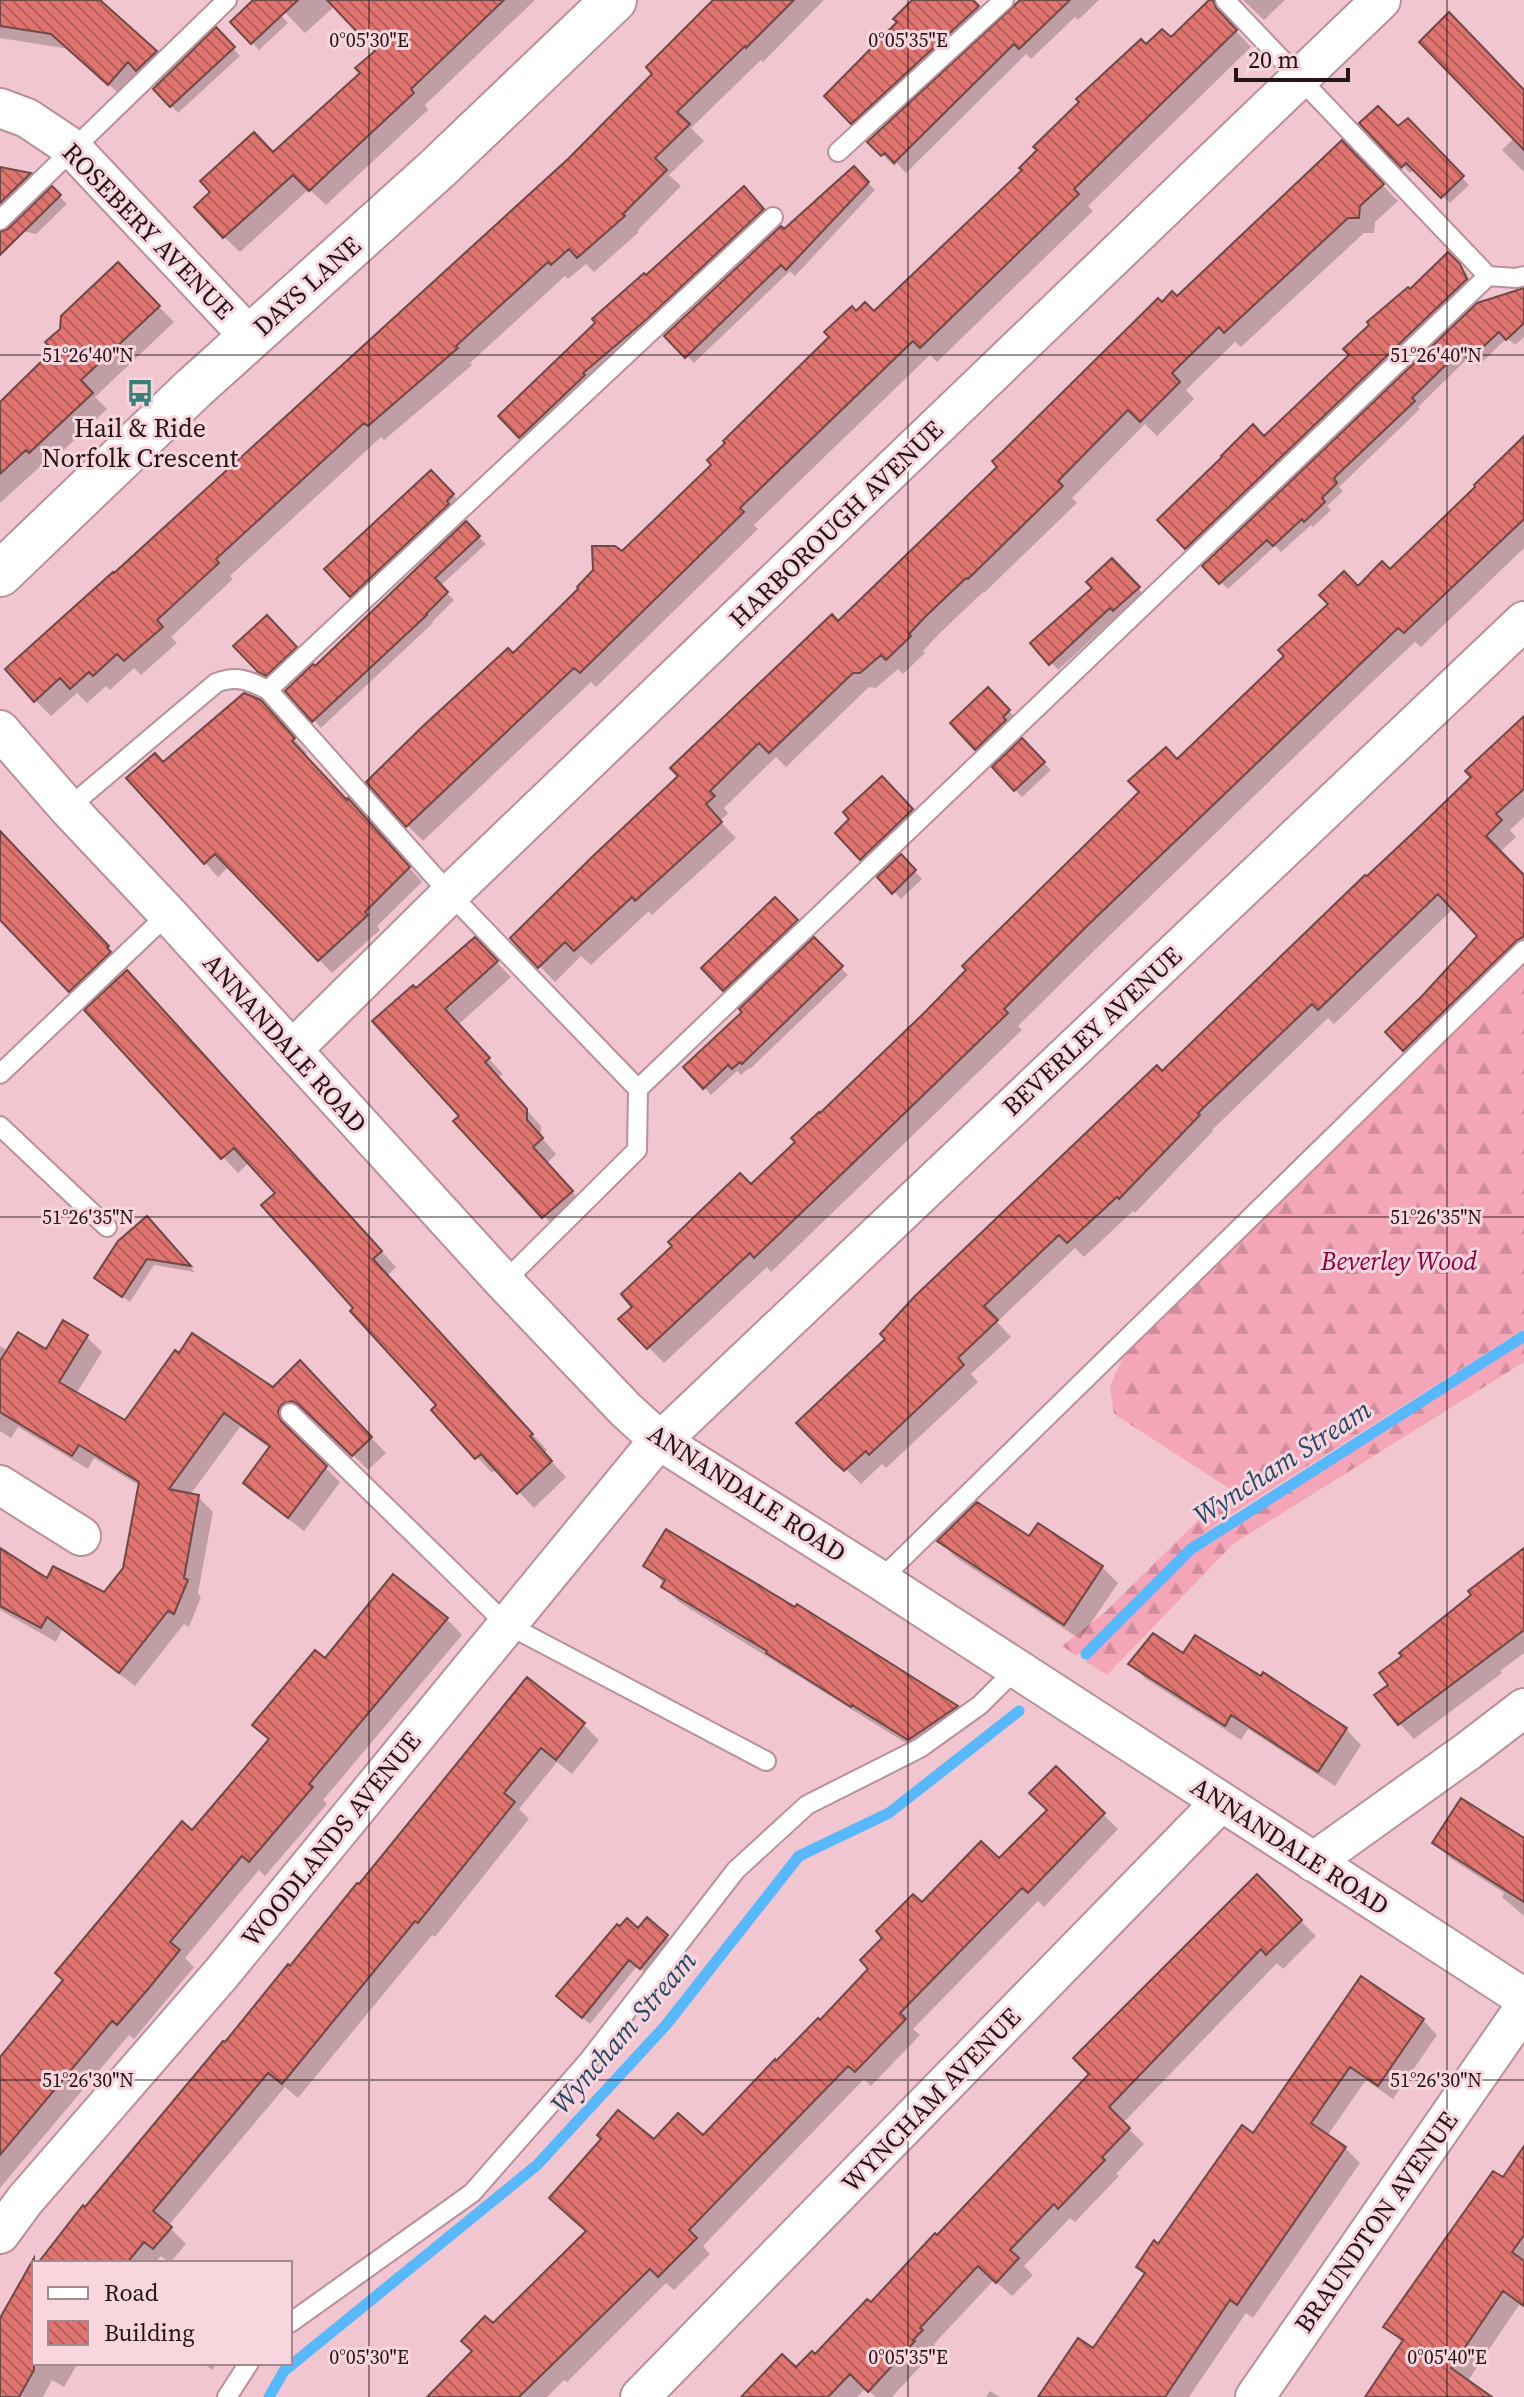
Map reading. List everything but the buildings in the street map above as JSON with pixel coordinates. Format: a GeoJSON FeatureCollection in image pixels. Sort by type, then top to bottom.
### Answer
{"type":"FeatureCollection","features":[{"type":"Feature","properties":{"kind":"street","name":"DAYS LANE"},"geometry":{"type":"LineString","coordinates":[[0,574],[250,337],[437,169],[614,0]]}},
{"type":"Feature","properties":{"kind":"street","name":"HARBOROUGH AVENUE"},"geometry":{"type":"LineString","coordinates":[[292,1050],[450,894],[1381,0]]}},
{"type":"Feature","properties":{"kind":"street","name":"ROSEBERY AVENUE"},"geometry":{"type":"LineString","coordinates":[[0,108],[27,118],[72,148],[250,337]]}},
{"type":"Feature","properties":{"kind":"street","name":"BEVERLEY AVENUE"},"geometry":{"type":"LineString","coordinates":[[660,1441],[1524,621]]}},
{"type":"Feature","properties":{"kind":"street","name":"ANNANDALE ROAD"},"geometry":{"type":"LineString","coordinates":[[0,730],[504,1282],[626,1410],[660,1441],[1524,1998]]}},
{"type":"Feature","properties":{"kind":"street","name":"WOODLANDS AVENUE"},"geometry":{"type":"LineString","coordinates":[[0,2234],[25,2200],[221,1974],[506,1624],[660,1441]]}},
{"type":"Feature","properties":{"kind":"street"},"geometry":{"type":"LineString","coordinates":[[0,1485],[81,1536]]}},
{"type":"Feature","properties":{"kind":"street"},"geometry":{"type":"LineString","coordinates":[[1313,1862],[1524,1708]]}},
{"type":"Feature","properties":{"kind":"street","name":"WYNCHAM AVENUE"},"geometry":{"type":"LineString","coordinates":[[640,2397],[1221,1802]]}},
{"type":"Feature","properties":{"kind":"street","name":"BRAUNDTON AVENUE"},"geometry":{"type":"LineString","coordinates":[[1255,2397],[1524,2008]]}},
{"type":"Feature","properties":{"kind":"lane"},"geometry":{"type":"LineString","coordinates":[[0,220],[227,0]]}},
{"type":"Feature","properties":{"kind":"lane"},"geometry":{"type":"LineString","coordinates":[[838,152],[1004,0]]}},
{"type":"Feature","properties":{"kind":"lane"},"geometry":{"type":"LineString","coordinates":[[1225,0],[1488,276],[1524,276]]}},
{"type":"Feature","properties":{"kind":"lane"},"geometry":{"type":"LineString","coordinates":[[268,690],[773,217]]}},
{"type":"Feature","properties":{"kind":"lane"},"geometry":{"type":"LineString","coordinates":[[638,1089],[1488,276]]}},
{"type":"Feature","properties":{"kind":"lane"},"geometry":{"type":"LineString","coordinates":[[68,808],[216,683],[229,678],[249,681],[268,690],[450,894],[638,1089],[637,1150],[504,1282]]}},
{"type":"Feature","properties":{"kind":"lane"},"geometry":{"type":"LineString","coordinates":[[0,1074],[168,914]]}},
{"type":"Feature","properties":{"kind":"lane"},"geometry":{"type":"LineString","coordinates":[[880,1580],[1524,950]]}},
{"type":"Feature","properties":{"kind":"lane"},"geometry":{"type":"LineString","coordinates":[[0,1126],[107,1227]]}},
{"type":"Feature","properties":{"kind":"lane"},"geometry":{"type":"LineString","coordinates":[[290,1413],[506,1624],[766,1761]]}},
{"type":"Feature","properties":{"kind":"lane"},"geometry":{"type":"LineString","coordinates":[[292,2322],[472,2193],[588,2061],[736,1870],[807,1805],[920,1748],[1021,1671]]}},
{"type":"Feature","properties":{"kind":"lane"},"geometry":{"type":"LineString","coordinates":[[227,2397],[248,2365]]}},
{"type":"Feature","properties":{"kind":"green space","name":"Beverley Wood"},"geometry":{"type":"Polygon","coordinates":[[[1524,966],[1524,1329],[1221,1521],[1186,1547],[1077,1656],[1062,1646],[1104,1613],[1230,1489],[1114,1414],[1110,1387],[1126,1350],[1524,966]]]}},
{"type":"Feature","properties":{"kind":"green space"},"geometry":{"type":"Polygon","coordinates":[[[1524,1338],[1524,1362],[1233,1544],[1107,1675],[1085,1661],[1192,1553],[1220,1531],[1524,1338]]]}},
{"type":"Feature","properties":{"kind":"waterway","name":"Wyncham Stream"},"geometry":{"type":"LineString","coordinates":[[1086,1654],[1191,1549],[1524,1336]]}},
{"type":"Feature","properties":{"kind":"waterway","name":"Wyncham Stream"},"geometry":{"type":"LineString","coordinates":[[292,2364],[537,2165],[666,2025],[799,1856],[889,1813],[1019,1711]]}},
{"type":"Feature","properties":{"kind":"waterway","name":"Wyncham Stream"},"geometry":{"type":"LineString","coordinates":[[269,2397],[284,2371],[291,2365]]}},
{"type":"Feature","properties":{"kind":"place","name":"Hail & Ride Norfolk Crescent"},"geometry":{"type":"Point","coordinates":[140,393]}}]}
